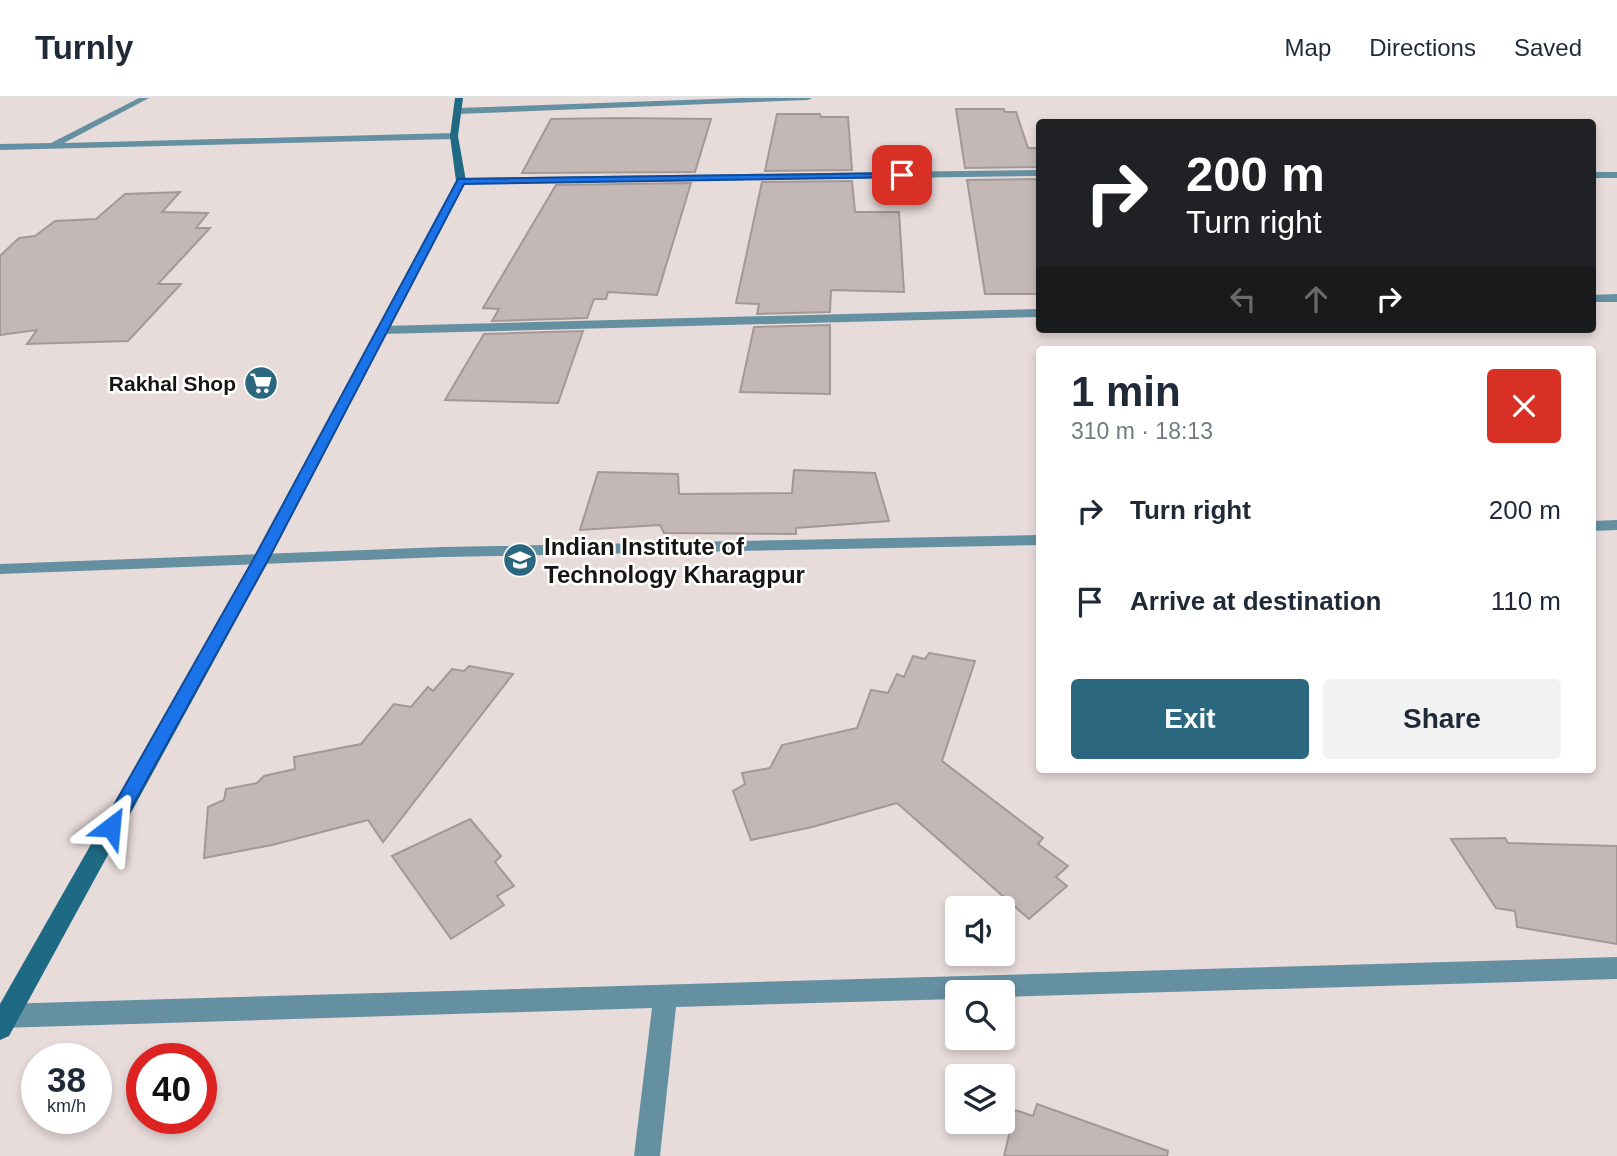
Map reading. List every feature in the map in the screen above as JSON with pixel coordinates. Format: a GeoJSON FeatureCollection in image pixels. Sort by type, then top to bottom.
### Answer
{"type":"FeatureCollection","features":[{"type":"Feature","properties":{"kind":"street"},"geometry":{"type":"LineString","coordinates":[[51,146],[145,98]]}},
{"type":"Feature","properties":{"kind":"street"},"geometry":{"type":"LineString","coordinates":[[2,1020],[261,560],[461,181],[454,136],[458,104],[808,98]]}},
{"type":"Feature","properties":{"kind":"street"},"geometry":{"type":"LineString","coordinates":[[0,148],[454,136]]}},
{"type":"Feature","properties":{"kind":"street"},"geometry":{"type":"LineString","coordinates":[[461,181],[1036,173]]}},
{"type":"Feature","properties":{"kind":"street"},"geometry":{"type":"LineString","coordinates":[[1596,175],[1617,175]]}},
{"type":"Feature","properties":{"kind":"street"},"geometry":{"type":"LineString","coordinates":[[1596,299],[1617,298]]}},
{"type":"Feature","properties":{"kind":"street"},"geometry":{"type":"LineString","coordinates":[[381,330],[1036,313]]}},
{"type":"Feature","properties":{"kind":"street"},"geometry":{"type":"LineString","coordinates":[[1596,526],[1617,525]]}},
{"type":"Feature","properties":{"kind":"street"},"geometry":{"type":"LineString","coordinates":[[0,569],[443,552],[1036,540]]}},
{"type":"Feature","properties":{"kind":"street"},"geometry":{"type":"LineString","coordinates":[[2,1020],[664,996],[1617,968]]}},
{"type":"Feature","properties":{"kind":"street"},"geometry":{"type":"LineString","coordinates":[[647,1156],[664,996]]}},
{"type":"Feature","properties":{"kind":"building"},"geometry":{"type":"Polygon","coordinates":[[[956,109],[1004,109],[1005,112],[1016,112],[1028,148],[1036,148],[1036,167],[965,168],[956,109]]]}},
{"type":"Feature","properties":{"kind":"building"},"geometry":{"type":"Polygon","coordinates":[[[777,114],[848,117],[852,170],[765,171],[777,114]]]}},
{"type":"Feature","properties":{"kind":"building"},"geometry":{"type":"Polygon","coordinates":[[[551,119],[711,119],[695,172],[522,173],[551,119]]]}},
{"type":"Feature","properties":{"kind":"building"},"geometry":{"type":"Polygon","coordinates":[[[1036,179],[1036,294],[985,294],[967,180],[1036,179]]]}},
{"type":"Feature","properties":{"kind":"building"},"geometry":{"type":"Polygon","coordinates":[[[852,181],[855,212],[899,212],[904,292],[831,290],[830,312],[757,314],[759,304],[736,303],[762,182],[852,181]]]}},
{"type":"Feature","properties":{"kind":"building"},"geometry":{"type":"Polygon","coordinates":[[[691,183],[657,295],[608,292],[606,299],[594,299],[587,318],[492,321],[499,309],[483,308],[556,185],[691,183]]]}},
{"type":"Feature","properties":{"kind":"building"},"geometry":{"type":"Polygon","coordinates":[[[180,192],[162,212],[208,213],[196,228],[210,228],[158,284],[181,284],[128,341],[27,344],[37,330],[0,335],[0,256],[19,238],[35,236],[55,221],[96,219],[125,194],[180,192]]]}},
{"type":"Feature","properties":{"kind":"building"},"geometry":{"type":"Polygon","coordinates":[[[830,325],[830,394],[740,392],[754,327],[830,325]]]}},
{"type":"Feature","properties":{"kind":"building"},"geometry":{"type":"Polygon","coordinates":[[[583,331],[558,403],[445,400],[484,334],[583,331]]]}},
{"type":"Feature","properties":{"kind":"building"},"geometry":{"type":"Polygon","coordinates":[[[794,470],[875,473],[889,521],[796,528],[796,534],[664,533],[660,525],[580,530],[598,472],[678,474],[679,494],[792,493],[794,470]]]}},
{"type":"Feature","properties":{"kind":"building"},"geometry":{"type":"Polygon","coordinates":[[[929,653],[975,661],[942,761],[1043,838],[1038,844],[1068,866],[1056,877],[1067,886],[1029,919],[1015,907],[1015,896],[1003,896],[897,803],[812,827],[751,840],[733,791],[745,784],[742,773],[770,768],[782,745],[857,728],[871,690],[888,693],[897,674],[904,677],[913,656],[925,659],[929,653]]]}},
{"type":"Feature","properties":{"kind":"building"},"geometry":{"type":"Polygon","coordinates":[[[469,666],[513,674],[383,842],[368,820],[272,845],[204,858],[208,807],[224,800],[226,789],[257,783],[264,776],[295,769],[294,757],[361,744],[394,704],[411,707],[428,687],[433,691],[452,669],[464,671],[469,666]]]}},
{"type":"Feature","properties":{"kind":"building"},"geometry":{"type":"Polygon","coordinates":[[[470,819],[501,856],[495,862],[514,886],[497,896],[504,905],[451,939],[392,856],[470,819]]]}},
{"type":"Feature","properties":{"kind":"building"},"geometry":{"type":"Polygon","coordinates":[[[1505,838],[1508,843],[1617,846],[1617,944],[1517,927],[1515,911],[1496,908],[1451,839],[1505,838]]]}},
{"type":"Feature","properties":{"kind":"building"},"geometry":{"type":"Polygon","coordinates":[[[1037,1104],[1168,1151],[1167,1156],[1004,1156],[1009,1134],[1015,1134],[1015,1110],[1033,1116],[1037,1104]]]}},
{"type":"Feature","properties":{"kind":"place","name":"Rakhal Shop"},"geometry":{"type":"Point","coordinates":[261,383]}},
{"type":"Feature","properties":{"kind":"place","name":"Indian Institute of Technology Kharagpur"},"geometry":{"type":"Point","coordinates":[520,560]}},
{"type":"Feature","properties":{"kind":"route"},"geometry":{"type":"LineString","coordinates":[[111,827],[261,560],[461,181],[902,175]]}}]}
